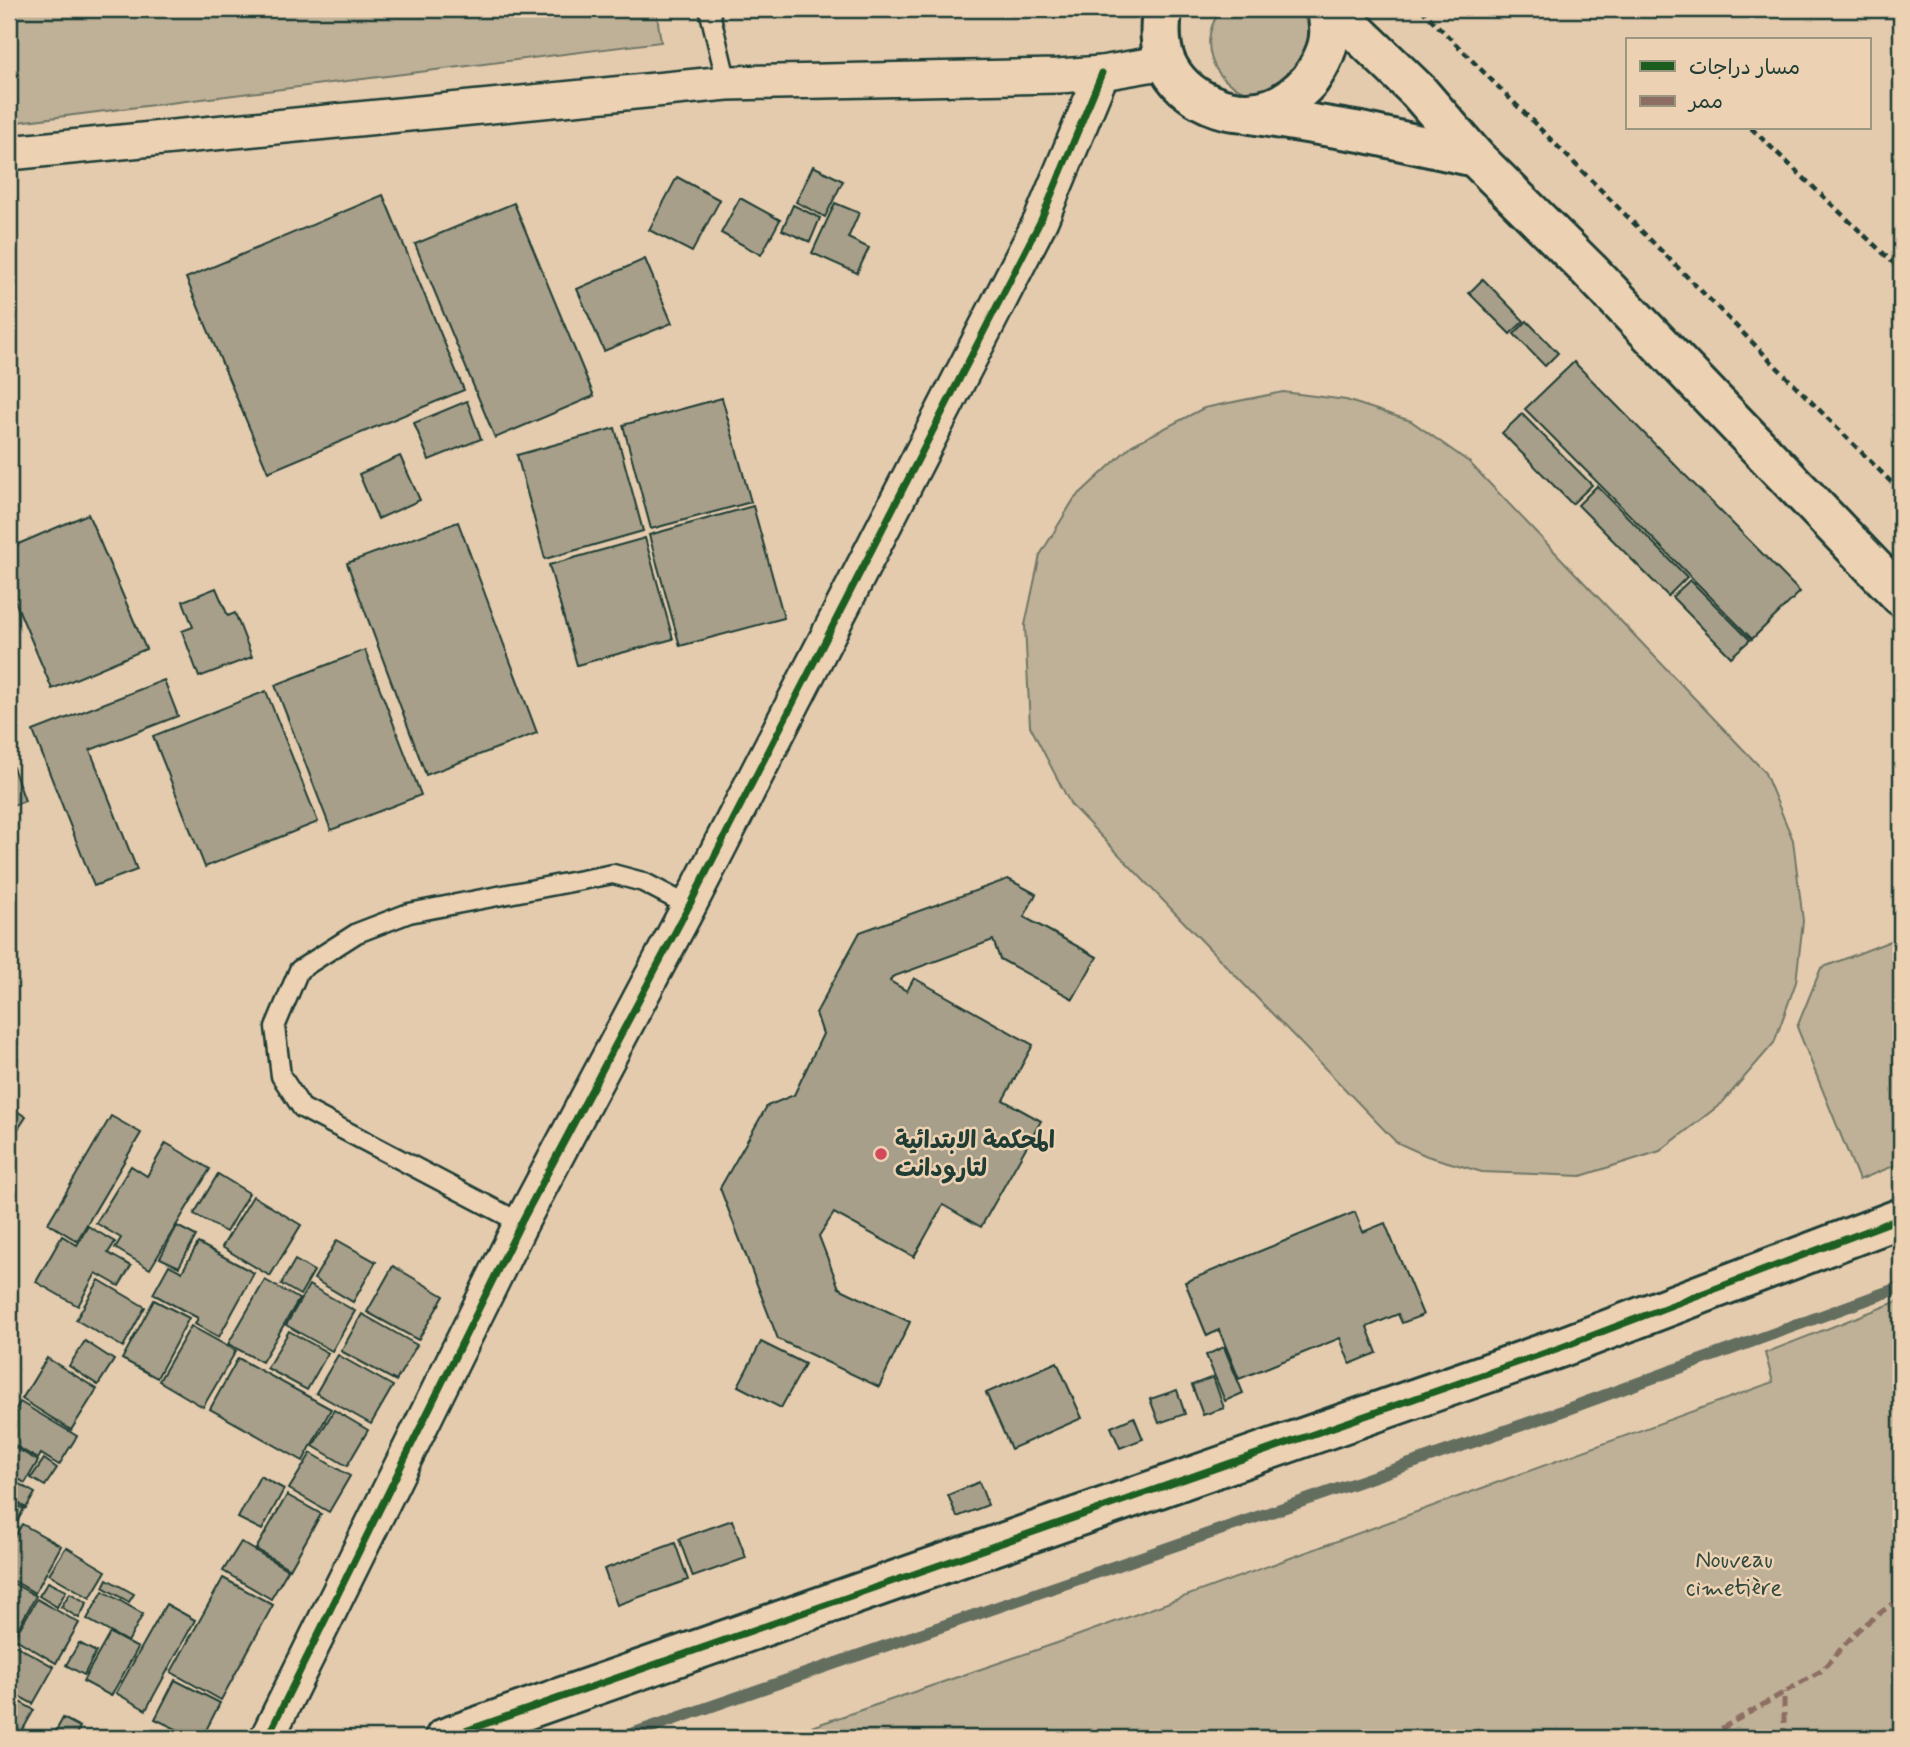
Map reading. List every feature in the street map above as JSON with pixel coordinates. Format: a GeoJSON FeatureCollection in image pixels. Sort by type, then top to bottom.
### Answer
{"type":"FeatureCollection","features":[{"type":"Feature","properties":{"kind":"street"},"geometry":{"type":"LineString","coordinates":[[1162,9],[1159,32],[1166,62],[1184,87],[1209,105],[1361,132],[1475,157]]}},
{"type":"Feature","properties":{"kind":"street"},"geometry":{"type":"LineString","coordinates":[[1239,112],[1271,108],[1300,92],[1320,67],[1329,36],[1330,9]]}},
{"type":"Feature","properties":{"kind":"street"},"geometry":{"type":"LineString","coordinates":[[1330,9],[1419,91],[1475,157],[1590,270],[1901,596]]}},
{"type":"Feature","properties":{"kind":"street"},"geometry":{"type":"LineString","coordinates":[[9,153],[727,83],[1102,73],[1166,62]]}},
{"type":"Feature","properties":{"kind":"street"},"geometry":{"type":"LineString","coordinates":[[267,1738],[521,1223],[689,906],[1041,220],[1102,73]]}},
{"type":"Feature","properties":{"kind":"street"},"geometry":{"type":"LineString","coordinates":[[445,1738],[1535,1356],[1901,1218]]}},
{"type":"Feature","properties":{"kind":"lane"},"geometry":{"type":"LineString","coordinates":[[709,9],[727,83]]}},
{"type":"Feature","properties":{"kind":"lane"},"geometry":{"type":"LineString","coordinates":[[521,1223],[302,1108],[281,1076],[275,1027],[299,970],[357,933],[409,913],[613,874],[643,882],[689,906]]}},
{"type":"Feature","properties":{"kind":"path"},"geometry":{"type":"LineString","coordinates":[[1421,9],[1901,492]]}},
{"type":"Feature","properties":{"kind":"path"},"geometry":{"type":"LineString","coordinates":[[1753,130],[1901,270]]}},
{"type":"Feature","properties":{"kind":"green space"},"geometry":{"type":"Polygon","coordinates":[[[9,9],[656,9],[661,42],[9,123],[9,9]]]}},
{"type":"Feature","properties":{"kind":"green space"},"geometry":{"type":"Polygon","coordinates":[[[1222,9],[1299,9],[1308,24],[1311,42],[1286,87],[1252,93],[1235,87],[1224,79],[1211,58],[1209,46],[1214,21],[1222,9]]]}},
{"type":"Feature","properties":{"kind":"green space"},"geometry":{"type":"Polygon","coordinates":[[[1283,392],[1346,400],[1411,421],[1469,462],[1764,771],[1793,840],[1803,921],[1796,982],[1774,1043],[1722,1103],[1660,1151],[1581,1176],[1482,1172],[1427,1156],[1396,1142],[1071,805],[1030,726],[1025,625],[1040,555],[1074,499],[1132,445],[1204,408],[1283,392]]]}},
{"type":"Feature","properties":{"kind":"green space"},"geometry":{"type":"Polygon","coordinates":[[[1901,937],[1901,1163],[1859,1180],[1797,1027],[1821,968],[1901,937]]]}},
{"type":"Feature","properties":{"kind":"green space","name":"Nouveau cimetière"},"geometry":{"type":"Polygon","coordinates":[[[1901,1300],[1901,1738],[779,1738],[1060,1642],[1773,1382],[1765,1353],[1901,1300]]]}},
{"type":"Feature","properties":{"kind":"building"},"geometry":{"type":"Polygon","coordinates":[[[813,166],[843,181],[825,217],[796,202],[813,166]]]}},
{"type":"Feature","properties":{"kind":"building"},"geometry":{"type":"Polygon","coordinates":[[[677,177],[720,200],[692,252],[649,230],[677,177]]]}},
{"type":"Feature","properties":{"kind":"building"},"geometry":{"type":"Polygon","coordinates":[[[383,195],[464,390],[268,472],[186,278],[383,195]]]}},
{"type":"Feature","properties":{"kind":"building"},"geometry":{"type":"Polygon","coordinates":[[[740,198],[780,220],[761,255],[721,233],[740,198]]]}},
{"type":"Feature","properties":{"kind":"building"},"geometry":{"type":"Polygon","coordinates":[[[514,203],[594,396],[495,438],[415,244],[514,203]]]}},
{"type":"Feature","properties":{"kind":"building"},"geometry":{"type":"Polygon","coordinates":[[[835,203],[859,213],[848,238],[869,248],[857,273],[812,253],[835,203]]]}},
{"type":"Feature","properties":{"kind":"building"},"geometry":{"type":"Polygon","coordinates":[[[793,205],[820,218],[810,242],[782,230],[793,205]]]}},
{"type":"Feature","properties":{"kind":"building"},"geometry":{"type":"Polygon","coordinates":[[[645,259],[672,323],[604,351],[577,289],[645,259]]]}},
{"type":"Feature","properties":{"kind":"building"},"geometry":{"type":"Polygon","coordinates":[[[1483,279],[1524,321],[1510,334],[1469,293],[1483,279]]]}},
{"type":"Feature","properties":{"kind":"building"},"geometry":{"type":"Polygon","coordinates":[[[1527,321],[1558,353],[1545,366],[1514,334],[1527,321]]]}},
{"type":"Feature","properties":{"kind":"building"},"geometry":{"type":"Polygon","coordinates":[[[1574,362],[1800,592],[1752,639],[1525,409],[1574,362]]]}},
{"type":"Feature","properties":{"kind":"building"},"geometry":{"type":"Polygon","coordinates":[[[722,398],[751,502],[651,529],[623,425],[722,398]]]}},
{"type":"Feature","properties":{"kind":"building"},"geometry":{"type":"Polygon","coordinates":[[[467,401],[481,439],[429,460],[414,423],[467,401]]]}},
{"type":"Feature","properties":{"kind":"building"},"geometry":{"type":"Polygon","coordinates":[[[1522,414],[1592,485],[1572,504],[1502,433],[1522,414]]]}},
{"type":"Feature","properties":{"kind":"building"},"geometry":{"type":"Polygon","coordinates":[[[615,428],[643,531],[545,559],[517,455],[615,428]]]}},
{"type":"Feature","properties":{"kind":"building"},"geometry":{"type":"Polygon","coordinates":[[[400,456],[420,500],[378,519],[359,474],[400,456]]]}},
{"type":"Feature","properties":{"kind":"building"},"geometry":{"type":"Polygon","coordinates":[[[1597,486],[1687,577],[1668,596],[1578,505],[1597,486]]]}},
{"type":"Feature","properties":{"kind":"building"},"geometry":{"type":"Polygon","coordinates":[[[753,506],[784,618],[680,646],[649,535],[753,506]]]}},
{"type":"Feature","properties":{"kind":"building"},"geometry":{"type":"Polygon","coordinates":[[[88,514],[146,649],[52,689],[9,587],[9,548],[88,514]]]}},
{"type":"Feature","properties":{"kind":"building"},"geometry":{"type":"Polygon","coordinates":[[[458,522],[537,733],[426,775],[347,563],[458,522]]]}},
{"type":"Feature","properties":{"kind":"building"},"geometry":{"type":"Polygon","coordinates":[[[645,538],[673,639],[577,665],[549,565],[645,538]]]}},
{"type":"Feature","properties":{"kind":"building"},"geometry":{"type":"Polygon","coordinates":[[[1690,580],[1750,640],[1731,657],[1672,597],[1690,580]]]}},
{"type":"Feature","properties":{"kind":"building"},"geometry":{"type":"Polygon","coordinates":[[[216,588],[228,616],[235,613],[252,657],[199,677],[182,631],[193,627],[183,601],[216,588]]]}},
{"type":"Feature","properties":{"kind":"building"},"geometry":{"type":"Polygon","coordinates":[[[365,650],[421,795],[331,830],[275,685],[365,650]]]}},
{"type":"Feature","properties":{"kind":"building"},"geometry":{"type":"Polygon","coordinates":[[[164,680],[178,716],[90,750],[137,870],[94,886],[33,731],[164,680]]]}},
{"type":"Feature","properties":{"kind":"building"},"geometry":{"type":"Polygon","coordinates":[[[266,691],[318,822],[205,867],[153,736],[266,691]]]}},
{"type":"Feature","properties":{"kind":"building"},"geometry":{"type":"Polygon","coordinates":[[[9,756],[25,801],[9,807],[9,756]]]}},
{"type":"Feature","properties":{"kind":"building","name":"المحكمة الابتدائية لتارودانت"},"geometry":{"type":"Polygon","coordinates":[[[1008,879],[1036,894],[1024,917],[1097,957],[1073,999],[1000,959],[993,940],[892,977],[890,981],[907,991],[914,978],[1033,1045],[1003,1100],[1041,1121],[981,1227],[943,1205],[914,1257],[834,1213],[819,1236],[839,1288],[910,1322],[879,1387],[778,1339],[720,1188],[767,1106],[794,1095],[823,1034],[816,1013],[860,932],[1008,879]]]}},
{"type":"Feature","properties":{"kind":"building"},"geometry":{"type":"Polygon","coordinates":[[[9,1106],[26,1117],[9,1143],[9,1106]]]}},
{"type":"Feature","properties":{"kind":"building"},"geometry":{"type":"Polygon","coordinates":[[[111,1116],[141,1133],[77,1241],[48,1223],[111,1116]]]}},
{"type":"Feature","properties":{"kind":"building"},"geometry":{"type":"Polygon","coordinates":[[[166,1143],[210,1169],[150,1269],[115,1248],[121,1238],[96,1223],[131,1166],[147,1176],[166,1143]]]}},
{"type":"Feature","properties":{"kind":"building"},"geometry":{"type":"Polygon","coordinates":[[[218,1174],[249,1193],[226,1232],[194,1214],[218,1174]]]}},
{"type":"Feature","properties":{"kind":"building"},"geometry":{"type":"Polygon","coordinates":[[[253,1196],[301,1225],[270,1276],[222,1247],[253,1196]]]}},
{"type":"Feature","properties":{"kind":"building"},"geometry":{"type":"Polygon","coordinates":[[[1355,1212],[1363,1232],[1385,1223],[1423,1315],[1402,1323],[1398,1314],[1367,1327],[1377,1353],[1350,1364],[1340,1338],[1239,1379],[1219,1330],[1207,1336],[1185,1282],[1355,1212]]]}},
{"type":"Feature","properties":{"kind":"building"},"geometry":{"type":"Polygon","coordinates":[[[88,1226],[115,1242],[108,1253],[131,1266],[119,1286],[96,1273],[78,1306],[36,1282],[62,1236],[77,1245],[88,1226]]]}},
{"type":"Feature","properties":{"kind":"building"},"geometry":{"type":"Polygon","coordinates":[[[177,1226],[196,1236],[179,1267],[160,1258],[177,1226]]]}},
{"type":"Feature","properties":{"kind":"building"},"geometry":{"type":"Polygon","coordinates":[[[337,1240],[376,1262],[353,1302],[314,1279],[337,1240]]]}},
{"type":"Feature","properties":{"kind":"building"},"geometry":{"type":"Polygon","coordinates":[[[198,1243],[254,1273],[219,1337],[195,1324],[198,1318],[153,1294],[169,1265],[182,1272],[198,1243]]]}},
{"type":"Feature","properties":{"kind":"building"},"geometry":{"type":"Polygon","coordinates":[[[295,1260],[314,1271],[300,1295],[281,1284],[295,1260]]]}},
{"type":"Feature","properties":{"kind":"building"},"geometry":{"type":"Polygon","coordinates":[[[393,1266],[444,1296],[418,1340],[367,1312],[393,1266]]]}},
{"type":"Feature","properties":{"kind":"building"},"geometry":{"type":"Polygon","coordinates":[[[99,1280],[145,1307],[123,1347],[76,1320],[99,1280]]]}},
{"type":"Feature","properties":{"kind":"building"},"geometry":{"type":"Polygon","coordinates":[[[265,1280],[299,1299],[262,1362],[228,1344],[265,1280]]]}},
{"type":"Feature","properties":{"kind":"building"},"geometry":{"type":"Polygon","coordinates":[[[309,1285],[355,1311],[332,1351],[286,1325],[309,1285]]]}},
{"type":"Feature","properties":{"kind":"building"},"geometry":{"type":"Polygon","coordinates":[[[154,1300],[189,1318],[157,1378],[122,1359],[154,1300]]]}},
{"type":"Feature","properties":{"kind":"building"},"geometry":{"type":"Polygon","coordinates":[[[362,1314],[417,1345],[396,1381],[341,1351],[362,1314]]]}},
{"type":"Feature","properties":{"kind":"building"},"geometry":{"type":"Polygon","coordinates":[[[191,1326],[236,1351],[203,1407],[159,1381],[191,1326]]]}},
{"type":"Feature","properties":{"kind":"building"},"geometry":{"type":"Polygon","coordinates":[[[289,1331],[328,1353],[307,1390],[267,1368],[289,1331]]]}},
{"type":"Feature","properties":{"kind":"building"},"geometry":{"type":"Polygon","coordinates":[[[85,1341],[114,1360],[98,1385],[69,1366],[85,1341]]]}},
{"type":"Feature","properties":{"kind":"building"},"geometry":{"type":"Polygon","coordinates":[[[761,1342],[805,1364],[781,1408],[738,1386],[761,1342]]]}},
{"type":"Feature","properties":{"kind":"building"},"geometry":{"type":"Polygon","coordinates":[[[1224,1347],[1243,1393],[1225,1401],[1206,1355],[1224,1347]]]}},
{"type":"Feature","properties":{"kind":"building"},"geometry":{"type":"Polygon","coordinates":[[[338,1355],[393,1386],[371,1424],[316,1393],[338,1355]]]}},
{"type":"Feature","properties":{"kind":"building"},"geometry":{"type":"Polygon","coordinates":[[[47,1358],[97,1389],[71,1430],[22,1399],[47,1358]]]}},
{"type":"Feature","properties":{"kind":"building"},"geometry":{"type":"Polygon","coordinates":[[[238,1358],[331,1409],[303,1461],[210,1409],[238,1358]]]}},
{"type":"Feature","properties":{"kind":"building"},"geometry":{"type":"Polygon","coordinates":[[[1057,1362],[1082,1418],[1011,1449],[986,1393],[1057,1362]]]}},
{"type":"Feature","properties":{"kind":"building"},"geometry":{"type":"Polygon","coordinates":[[[1213,1377],[1224,1408],[1203,1415],[1192,1385],[1213,1377]]]}},
{"type":"Feature","properties":{"kind":"building"},"geometry":{"type":"Polygon","coordinates":[[[1177,1390],[1185,1414],[1159,1423],[1150,1399],[1177,1390]]]}},
{"type":"Feature","properties":{"kind":"building"},"geometry":{"type":"Polygon","coordinates":[[[20,1402],[77,1436],[59,1465],[41,1454],[38,1459],[9,1442],[9,1420],[20,1402]]]}},
{"type":"Feature","properties":{"kind":"building"},"geometry":{"type":"Polygon","coordinates":[[[334,1410],[368,1430],[347,1466],[313,1446],[334,1410]]]}},
{"type":"Feature","properties":{"kind":"building"},"geometry":{"type":"Polygon","coordinates":[[[1134,1417],[1143,1439],[1120,1448],[1111,1427],[1134,1417]]]}},
{"type":"Feature","properties":{"kind":"building"},"geometry":{"type":"Polygon","coordinates":[[[9,1444],[38,1461],[25,1483],[9,1473],[9,1444]]]}},
{"type":"Feature","properties":{"kind":"building"},"geometry":{"type":"Polygon","coordinates":[[[311,1453],[350,1476],[329,1512],[289,1489],[311,1453]]]}},
{"type":"Feature","properties":{"kind":"building"},"geometry":{"type":"Polygon","coordinates":[[[44,1459],[57,1468],[45,1486],[31,1478],[44,1459]]]}},
{"type":"Feature","properties":{"kind":"building"},"geometry":{"type":"Polygon","coordinates":[[[260,1476],[284,1489],[262,1530],[238,1518],[260,1476]]]}},
{"type":"Feature","properties":{"kind":"building"},"geometry":{"type":"Polygon","coordinates":[[[16,1482],[35,1493],[26,1508],[9,1497],[16,1482]]]}},
{"type":"Feature","properties":{"kind":"building"},"geometry":{"type":"Polygon","coordinates":[[[979,1482],[988,1505],[957,1517],[948,1495],[979,1482]]]}},
{"type":"Feature","properties":{"kind":"building"},"geometry":{"type":"Polygon","coordinates":[[[287,1495],[321,1514],[290,1569],[256,1549],[287,1495]]]}},
{"type":"Feature","properties":{"kind":"building"},"geometry":{"type":"Polygon","coordinates":[[[9,1501],[24,1509],[9,1537],[9,1501]]]}},
{"type":"Feature","properties":{"kind":"building"},"geometry":{"type":"Polygon","coordinates":[[[732,1520],[746,1558],[693,1577],[679,1539],[732,1520]]]}},
{"type":"Feature","properties":{"kind":"building"},"geometry":{"type":"Polygon","coordinates":[[[22,1524],[61,1546],[35,1593],[9,1578],[9,1547],[22,1524]]]}},
{"type":"Feature","properties":{"kind":"building"},"geometry":{"type":"Polygon","coordinates":[[[241,1542],[288,1570],[271,1599],[223,1571],[241,1542]]]}},
{"type":"Feature","properties":{"kind":"building"},"geometry":{"type":"Polygon","coordinates":[[[675,1543],[688,1580],[617,1605],[604,1569],[675,1543]]]}},
{"type":"Feature","properties":{"kind":"building"},"geometry":{"type":"Polygon","coordinates":[[[66,1547],[106,1571],[90,1598],[49,1574],[66,1547]]]}},
{"type":"Feature","properties":{"kind":"building"},"geometry":{"type":"Polygon","coordinates":[[[223,1578],[273,1605],[221,1700],[171,1672],[223,1578]]]}},
{"type":"Feature","properties":{"kind":"building"},"geometry":{"type":"Polygon","coordinates":[[[107,1579],[134,1594],[129,1602],[103,1587],[107,1579]]]}},
{"type":"Feature","properties":{"kind":"building"},"geometry":{"type":"Polygon","coordinates":[[[9,1581],[36,1596],[13,1637],[9,1634],[9,1581]]]}},
{"type":"Feature","properties":{"kind":"building"},"geometry":{"type":"Polygon","coordinates":[[[48,1582],[66,1591],[57,1607],[39,1596],[48,1582]]]}},
{"type":"Feature","properties":{"kind":"building"},"geometry":{"type":"Polygon","coordinates":[[[103,1591],[143,1614],[128,1642],[87,1619],[103,1591]]]}},
{"type":"Feature","properties":{"kind":"building"},"geometry":{"type":"Polygon","coordinates":[[[70,1593],[87,1603],[79,1618],[61,1607],[70,1593]]]}},
{"type":"Feature","properties":{"kind":"building"},"geometry":{"type":"Polygon","coordinates":[[[37,1599],[79,1623],[56,1663],[14,1638],[37,1599]]]}},
{"type":"Feature","properties":{"kind":"building"},"geometry":{"type":"Polygon","coordinates":[[[166,1604],[195,1620],[146,1710],[116,1693],[166,1604]]]}},
{"type":"Feature","properties":{"kind":"building"},"geometry":{"type":"Polygon","coordinates":[[[110,1633],[138,1648],[111,1696],[83,1681],[110,1633]]]}},
{"type":"Feature","properties":{"kind":"building"},"geometry":{"type":"Polygon","coordinates":[[[79,1643],[96,1652],[84,1675],[66,1665],[79,1643]]]}},
{"type":"Feature","properties":{"kind":"building"},"geometry":{"type":"Polygon","coordinates":[[[15,1645],[54,1667],[33,1704],[9,1691],[9,1656],[15,1645]]]}},
{"type":"Feature","properties":{"kind":"building"},"geometry":{"type":"Polygon","coordinates":[[[175,1680],[220,1703],[202,1738],[195,1738],[155,1719],[175,1680]]]}},
{"type":"Feature","properties":{"kind":"building"},"geometry":{"type":"Polygon","coordinates":[[[9,1696],[34,1710],[18,1738],[9,1738],[9,1696]]]}},
{"type":"Feature","properties":{"kind":"building"},"geometry":{"type":"Polygon","coordinates":[[[63,1718],[80,1727],[74,1738],[52,1738],[63,1718]]]}},
{"type":"Feature","properties":{"kind":"waterway"},"geometry":{"type":"LineString","coordinates":[[620,1738],[1551,1415],[1901,1287]]}},
{"type":"Feature","properties":{"kind":"marked path"},"geometry":{"type":"LineString","coordinates":[[1710,1738],[1719,1730],[1821,1671],[1858,1630],[1901,1597]]}},
{"type":"Feature","properties":{"kind":"marked path"},"geometry":{"type":"LineString","coordinates":[[1784,1692],[1784,1738]]}},
{"type":"Feature","properties":{"kind":"cycle path"},"geometry":{"type":"LineString","coordinates":[[267,1738],[521,1223],[689,906],[1041,220],[1102,73]]}},
{"type":"Feature","properties":{"kind":"cycle path"},"geometry":{"type":"LineString","coordinates":[[445,1738],[1562,1347],[1901,1218]]}},
{"type":"Feature","properties":{"kind":"place","name":"المحكمة الابتدائية لتارودانت"},"geometry":{"type":"Point","coordinates":[881,1154]}}]}
